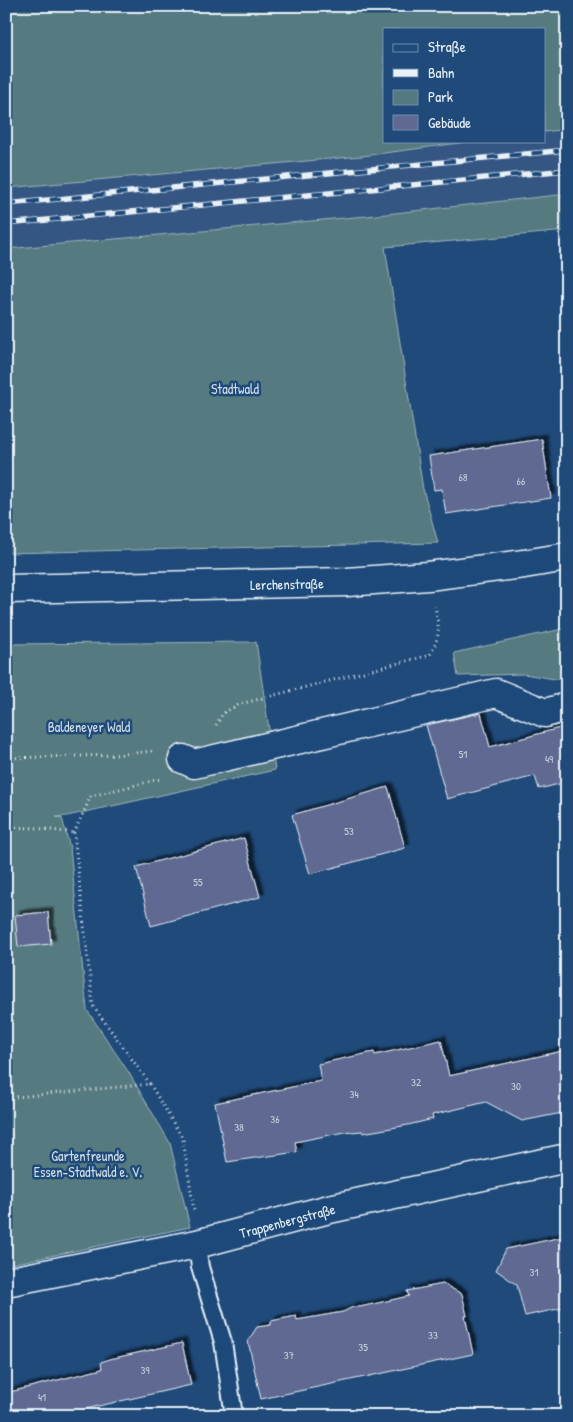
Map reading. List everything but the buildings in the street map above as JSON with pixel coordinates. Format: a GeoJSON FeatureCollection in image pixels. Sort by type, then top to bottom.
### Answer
{"type":"FeatureCollection","features":[{"type":"Feature","properties":{"kind":"street","name":"Lerchenstraße"},"geometry":{"type":"LineString","coordinates":[[6,589],[347,582],[428,576],[567,557]]}},
{"type":"Feature","properties":{"kind":"street"},"geometry":{"type":"LineString","coordinates":[[188,761],[496,693],[545,713],[567,707]]}},
{"type":"Feature","properties":{"kind":"street","name":"Trappenbergstraße"},"geometry":{"type":"LineString","coordinates":[[6,1282],[197,1244],[329,1209],[567,1158]]}},
{"type":"Feature","properties":{"kind":"lane"},"geometry":{"type":"LineString","coordinates":[[197,1244],[200,1267],[223,1342],[234,1416]]}},
{"type":"Feature","properties":{"kind":"path"},"geometry":{"type":"LineString","coordinates":[[197,1244],[193,1199],[183,1139],[150,1084],[93,1006],[74,833],[91,796],[175,775],[188,761],[223,712],[240,704],[430,655],[438,642],[438,624],[428,576]]}},
{"type":"Feature","properties":{"kind":"path"},"geometry":{"type":"LineString","coordinates":[[6,758],[114,755],[169,750],[188,761]]}},
{"type":"Feature","properties":{"kind":"path"},"geometry":{"type":"LineString","coordinates":[[6,827],[36,828],[74,833]]}},
{"type":"Feature","properties":{"kind":"path"},"geometry":{"type":"LineString","coordinates":[[6,1098],[150,1084]]}},
{"type":"Feature","properties":{"kind":"shaded area"},"geometry":{"type":"Polygon","coordinates":[[[567,129],[567,194],[377,215],[6,249],[6,188],[362,156],[467,142],[546,142],[546,132],[567,129]]]}},
{"type":"Feature","properties":{"kind":"green space"},"geometry":{"type":"Polygon","coordinates":[[[6,6],[567,6],[567,129],[546,132],[546,28],[383,28],[383,142],[467,142],[362,156],[6,188],[6,6]]]}},
{"type":"Feature","properties":{"kind":"green space","name":"Stadtwald"},"geometry":{"type":"Polygon","coordinates":[[[567,194],[567,231],[385,247],[423,489],[438,543],[6,553],[6,249],[377,215],[567,194]]]}},
{"type":"Feature","properties":{"kind":"green space"},"geometry":{"type":"Polygon","coordinates":[[[567,628],[567,681],[524,674],[458,676],[454,653],[567,628]]]}},
{"type":"Feature","properties":{"kind":"green space"},"geometry":{"type":"Polygon","coordinates":[[[256,642],[275,770],[56,817],[62,818],[70,848],[87,1010],[129,1073],[170,1143],[190,1227],[6,1265],[6,644],[256,642]]]}},
{"type":"Feature","properties":{"kind":"railway"},"geometry":{"type":"LineString","coordinates":[[6,204],[567,150]]}},
{"type":"Feature","properties":{"kind":"railway"},"geometry":{"type":"LineString","coordinates":[[6,224],[567,170]]}},
{"type":"Feature","properties":{"kind":"park label","name":"Baldeneyer Wald"},"geometry":{"type":"Point","coordinates":[89,726]}},
{"type":"Feature","properties":{"kind":"park label","name":"Gartenfreunde Essen-Stadtwald e. V."},"geometry":{"type":"Point","coordinates":[88,1164]}}]}
